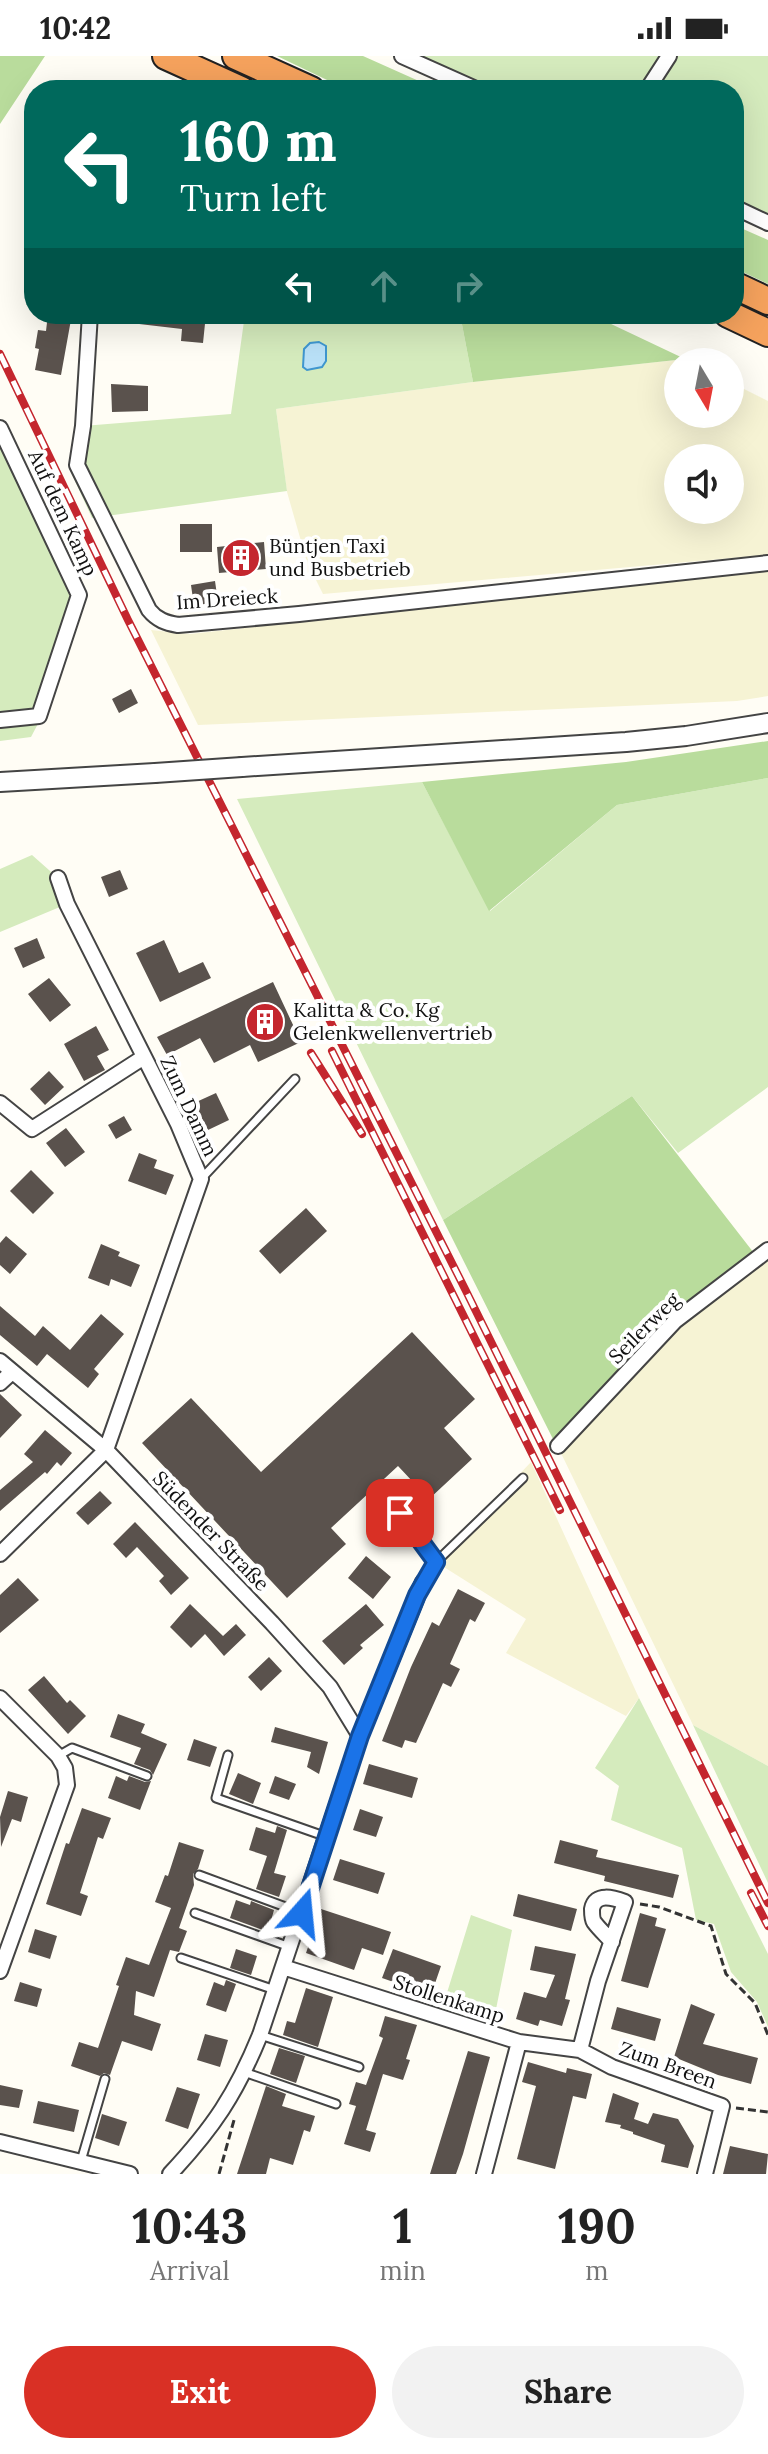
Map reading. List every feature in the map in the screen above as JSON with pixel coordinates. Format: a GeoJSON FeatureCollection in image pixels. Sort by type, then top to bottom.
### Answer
{"type":"FeatureCollection","features":[{"type":"Feature","properties":{"kind":"highway"},"geometry":{"type":"LineString","coordinates":[[166,56],[219,80]]}},
{"type":"Feature","properties":{"kind":"highway"},"geometry":{"type":"LineString","coordinates":[[236,56],[289,80]]}},
{"type":"Feature","properties":{"kind":"highway"},"geometry":{"type":"LineString","coordinates":[[744,290],[768,301]]}},
{"type":"Feature","properties":{"kind":"highway"},"geometry":{"type":"LineString","coordinates":[[744,322],[768,333]]}},
{"type":"Feature","properties":{"kind":"street"},"geometry":{"type":"LineString","coordinates":[[402,56],[456,80]]}},
{"type":"Feature","properties":{"kind":"street"},"geometry":{"type":"LineString","coordinates":[[653,80],[669,56]]}},
{"type":"Feature","properties":{"kind":"street"},"geometry":{"type":"LineString","coordinates":[[744,212],[768,223]]}},
{"type":"Feature","properties":{"kind":"street","name":"Im Dreieck"},"geometry":{"type":"LineString","coordinates":[[89,324],[83,426],[77,465],[149,610],[167,623],[178,625],[299,614],[768,563]]}},
{"type":"Feature","properties":{"kind":"street","name":"Auf dem Kamp"},"geometry":{"type":"LineString","coordinates":[[0,428],[79,595],[39,716],[0,720]]}},
{"type":"Feature","properties":{"kind":"street"},"geometry":{"type":"LineString","coordinates":[[0,782],[626,742],[768,723]]}},
{"type":"Feature","properties":{"kind":"street","name":"Zum Damm"},"geometry":{"type":"LineString","coordinates":[[58,878],[67,904],[178,1124],[201,1179],[106,1450]]}},
{"type":"Feature","properties":{"kind":"street"},"geometry":{"type":"LineString","coordinates":[[0,1103],[32,1129],[144,1057]]}},
{"type":"Feature","properties":{"kind":"street","name":"Seilerweg"},"geometry":{"type":"LineString","coordinates":[[558,1446],[675,1321],[768,1250]]}},
{"type":"Feature","properties":{"kind":"street","name":"Südender Straße"},"geometry":{"type":"LineString","coordinates":[[0,1361],[106,1450],[330,1687],[360,1736]]}},
{"type":"Feature","properties":{"kind":"street"},"geometry":{"type":"LineString","coordinates":[[0,1383],[12,1372]]}},
{"type":"Feature","properties":{"kind":"street"},"geometry":{"type":"LineString","coordinates":[[0,1554],[106,1450]]}},
{"type":"Feature","properties":{"kind":"street"},"geometry":{"type":"LineString","coordinates":[[170,2174],[201,2141],[232,2096],[260,2035],[360,1736],[423,1582]]}},
{"type":"Feature","properties":{"kind":"street"},"geometry":{"type":"LineString","coordinates":[[0,1698],[58,1756],[65,1768],[65,1794],[0,1971]]}},
{"type":"Feature","properties":{"kind":"street"},"geometry":{"type":"LineString","coordinates":[[580,2050],[598,1981],[612,1942],[625,1902],[612,1897],[600,1898],[594,1902],[591,1913],[595,1923],[612,1942]]}},
{"type":"Feature","properties":{"kind":"street","name":"Stollenkamp"},"geometry":{"type":"LineString","coordinates":[[283,1967],[519,2042],[484,2174]]}},
{"type":"Feature","properties":{"kind":"street","name":"Zum Breen"},"geometry":{"type":"LineString","coordinates":[[519,2042],[580,2050],[612,2067],[722,2106],[705,2174]]}},
{"type":"Feature","properties":{"kind":"street"},"geometry":{"type":"LineString","coordinates":[[0,2142],[130,2174]]}},
{"type":"Feature","properties":{"kind":"lane"},"geometry":{"type":"LineString","coordinates":[[201,1179],[295,1079]]}},
{"type":"Feature","properties":{"kind":"lane"},"geometry":{"type":"LineString","coordinates":[[423,1582],[436,1562],[523,1478]]}},
{"type":"Feature","properties":{"kind":"lane"},"geometry":{"type":"LineString","coordinates":[[400,1513],[436,1562]]}},
{"type":"Feature","properties":{"kind":"lane"},"geometry":{"type":"LineString","coordinates":[[58,1756],[72,1748],[147,1776]]}},
{"type":"Feature","properties":{"kind":"lane"},"geometry":{"type":"LineString","coordinates":[[228,1755],[216,1798],[327,1837]]}},
{"type":"Feature","properties":{"kind":"lane"},"geometry":{"type":"LineString","coordinates":[[199,1875],[302,1913]]}},
{"type":"Feature","properties":{"kind":"lane"},"geometry":{"type":"LineString","coordinates":[[195,1913],[290,1947]]}},
{"type":"Feature","properties":{"kind":"lane"},"geometry":{"type":"LineString","coordinates":[[181,1958],[275,1990]]}},
{"type":"Feature","properties":{"kind":"lane"},"geometry":{"type":"LineString","coordinates":[[260,2035],[359,2067]]}},
{"type":"Feature","properties":{"kind":"lane"},"geometry":{"type":"LineString","coordinates":[[244,2072],[336,2104]]}},
{"type":"Feature","properties":{"kind":"lane"},"geometry":{"type":"LineString","coordinates":[[81,2161],[105,2079]]}},
{"type":"Feature","properties":{"kind":"path"},"geometry":{"type":"LineString","coordinates":[[625,1902],[659,1907],[711,1926],[726,1974],[755,2003],[768,2035]]}},
{"type":"Feature","properties":{"kind":"path"},"geometry":{"type":"LineString","coordinates":[[219,2174],[237,2106],[232,2096]]}},
{"type":"Feature","properties":{"kind":"path"},"geometry":{"type":"LineString","coordinates":[[722,2106],[768,2112]]}},
{"type":"Feature","properties":{"kind":"shaded area"},"geometry":{"type":"Polygon","coordinates":[[[664,361],[664,428],[744,428],[744,389],[768,401],[768,555],[323,594],[307,562],[287,492],[276,409],[473,382],[664,361]]]}},
{"type":"Feature","properties":{"kind":"shaded area"},"geometry":{"type":"Polygon","coordinates":[[[768,570],[768,696],[737,701],[198,725],[151,630],[190,634],[768,570]]]}},
{"type":"Feature","properties":{"kind":"shaded area"},"geometry":{"type":"Polygon","coordinates":[[[768,1250],[768,1766],[693,1725],[558,1447],[675,1321],[768,1250]]]}},
{"type":"Feature","properties":{"kind":"shaded area"},"geometry":{"type":"Polygon","coordinates":[[[531,1462],[639,1698],[626,1716],[506,1653],[526,1619],[436,1562],[531,1462]]]}},
{"type":"Feature","properties":{"kind":"green space"},"geometry":{"type":"Polygon","coordinates":[[[0,56],[45,56],[29,80],[24,80],[24,88],[0,124],[0,56]]]}},
{"type":"Feature","properties":{"kind":"green space"},"geometry":{"type":"Polygon","coordinates":[[[277,56],[363,56],[417,80],[327,80],[277,56]]]}},
{"type":"Feature","properties":{"kind":"green space"},"geometry":{"type":"Polygon","coordinates":[[[401,56],[768,56],[768,220],[744,209],[744,80],[455,80],[401,56]]]}},
{"type":"Feature","properties":{"kind":"green space"},"geometry":{"type":"Polygon","coordinates":[[[744,229],[768,240],[768,284],[744,273],[744,229]]]}},
{"type":"Feature","properties":{"kind":"green space"},"geometry":{"type":"Polygon","coordinates":[[[244,324],[462,324],[473,382],[276,409],[287,491],[92,518],[69,468],[77,464],[83,426],[231,414],[244,324]]]}},
{"type":"Feature","properties":{"kind":"green space"},"geometry":{"type":"Polygon","coordinates":[[[462,324],[611,324],[664,349],[664,361],[473,382],[462,324]]]}},
{"type":"Feature","properties":{"kind":"green space"},"geometry":{"type":"Polygon","coordinates":[[[0,420],[84,586],[41,718],[31,737],[0,741],[0,420]]]}},
{"type":"Feature","properties":{"kind":"green space"},"geometry":{"type":"Polygon","coordinates":[[[768,741],[768,778],[617,805],[489,911],[422,782],[626,762],[768,741]]]}},
{"type":"Feature","properties":{"kind":"green space"},"geometry":{"type":"Polygon","coordinates":[[[768,778],[768,1087],[678,1153],[632,1096],[443,1220],[237,799],[422,782],[490,911],[617,805],[768,778]]]}},
{"type":"Feature","properties":{"kind":"green space"},"geometry":{"type":"Polygon","coordinates":[[[32,855],[58,878],[67,904],[0,932],[0,869],[32,855]]]}},
{"type":"Feature","properties":{"kind":"green space"},"geometry":{"type":"Polygon","coordinates":[[[632,1096],[757,1257],[725,1281],[556,1445],[443,1220],[632,1096]]]}},
{"type":"Feature","properties":{"kind":"green space"},"geometry":{"type":"Polygon","coordinates":[[[639,1698],[768,1954],[768,2027],[757,2002],[731,1972],[714,1924],[696,1920],[682,1848],[611,1820],[619,1786],[595,1768],[639,1698]]]}},
{"type":"Feature","properties":{"kind":"green space"},"geometry":{"type":"Polygon","coordinates":[[[693,1725],[768,1766],[768,1883],[693,1725]]]}},
{"type":"Feature","properties":{"kind":"green space"},"geometry":{"type":"Polygon","coordinates":[[[471,1915],[512,1930],[493,2024],[442,2009],[471,1915]]]}},
{"type":"Feature","properties":{"kind":"water"},"geometry":{"type":"Polygon","coordinates":[[[319,342],[326,346],[326,361],[322,367],[307,370],[303,367],[304,349],[310,343],[319,342]]]}},
{"type":"Feature","properties":{"kind":"building"},"geometry":{"type":"Polygon","coordinates":[[[47,324],[70,324],[61,375],[35,370],[39,349],[35,348],[38,330],[46,331],[47,324]]]}},
{"type":"Feature","properties":{"kind":"building"},"geometry":{"type":"Polygon","coordinates":[[[139,324],[205,324],[203,343],[181,341],[182,329],[139,324]]]}},
{"type":"Feature","properties":{"kind":"building"},"geometry":{"type":"Polygon","coordinates":[[[111,384],[148,386],[148,411],[112,412],[111,384]]]}},
{"type":"Feature","properties":{"kind":"building"},"geometry":{"type":"Polygon","coordinates":[[[180,524],[212,524],[212,552],[180,552],[180,524]]]}},
{"type":"Feature","properties":{"kind":"building","name":"Büntjen Taxi und Busbetrieb"},"geometry":{"type":"Polygon","coordinates":[[[264,542],[266,569],[219,573],[217,547],[264,542]]]}},
{"type":"Feature","properties":{"kind":"building"},"geometry":{"type":"Polygon","coordinates":[[[215,581],[218,602],[194,606],[191,585],[215,581]]]}},
{"type":"Feature","properties":{"kind":"building"},"geometry":{"type":"Polygon","coordinates":[[[131,689],[138,703],[119,713],[112,699],[131,689]]]}},
{"type":"Feature","properties":{"kind":"building"},"geometry":{"type":"Polygon","coordinates":[[[120,870],[128,889],[109,897],[101,877],[120,870]]]}},
{"type":"Feature","properties":{"kind":"building"},"geometry":{"type":"Polygon","coordinates":[[[37,938],[45,958],[23,968],[14,948],[37,938]]]}},
{"type":"Feature","properties":{"kind":"building"},"geometry":{"type":"Polygon","coordinates":[[[164,940],[179,973],[203,962],[211,978],[160,1002],[136,953],[164,940]]]}},
{"type":"Feature","properties":{"kind":"building"},"geometry":{"type":"Polygon","coordinates":[[[49,978],[71,1005],[50,1022],[28,994],[49,978]]]}},
{"type":"Feature","properties":{"kind":"building"},"geometry":{"type":"Polygon","coordinates":[[[273,982],[301,1042],[258,1062],[250,1045],[214,1063],[200,1038],[167,1055],[157,1037],[273,982]]]}},
{"type":"Feature","properties":{"kind":"building"},"geometry":{"type":"Polygon","coordinates":[[[96,1026],[109,1050],[97,1056],[105,1070],[84,1081],[64,1044],[96,1026]]]}},
{"type":"Feature","properties":{"kind":"building"},"geometry":{"type":"Polygon","coordinates":[[[49,1071],[64,1087],[45,1105],[30,1089],[49,1071]]]}},
{"type":"Feature","properties":{"kind":"building"},"geometry":{"type":"Polygon","coordinates":[[[216,1093],[229,1120],[208,1130],[194,1103],[216,1093]]]}},
{"type":"Feature","properties":{"kind":"building"},"geometry":{"type":"Polygon","coordinates":[[[124,1116],[132,1130],[116,1139],[108,1125],[124,1116]]]}},
{"type":"Feature","properties":{"kind":"building"},"geometry":{"type":"Polygon","coordinates":[[[66,1128],[85,1152],[65,1167],[46,1143],[66,1128]]]}},
{"type":"Feature","properties":{"kind":"building"},"geometry":{"type":"Polygon","coordinates":[[[139,1153],[157,1160],[154,1168],[174,1175],[166,1195],[128,1181],[139,1153]]]}},
{"type":"Feature","properties":{"kind":"building"},"geometry":{"type":"Polygon","coordinates":[[[31,1170],[54,1193],[33,1214],[10,1191],[31,1170]]]}},
{"type":"Feature","properties":{"kind":"building"},"geometry":{"type":"Polygon","coordinates":[[[306,1208],[327,1231],[280,1274],[259,1251],[306,1208]]]}},
{"type":"Feature","properties":{"kind":"building"},"geometry":{"type":"Polygon","coordinates":[[[6,1236],[27,1254],[10,1274],[0,1265],[0,1243],[6,1236]]]}},
{"type":"Feature","properties":{"kind":"building"},"geometry":{"type":"Polygon","coordinates":[[[101,1244],[120,1252],[118,1256],[140,1265],[131,1287],[111,1279],[109,1286],[88,1278],[101,1244]]]}},
{"type":"Feature","properties":{"kind":"building"},"geometry":{"type":"Polygon","coordinates":[[[0,1306],[35,1336],[43,1326],[70,1350],[101,1314],[124,1334],[94,1369],[99,1374],[88,1388],[47,1354],[37,1366],[0,1335],[0,1306]]]}},
{"type":"Feature","properties":{"kind":"building"},"geometry":{"type":"Polygon","coordinates":[[[412,1332],[475,1399],[444,1428],[472,1459],[429,1499],[398,1466],[331,1528],[346,1544],[287,1598],[142,1443],[191,1398],[261,1472],[412,1332]]]}},
{"type":"Feature","properties":{"kind":"building"},"geometry":{"type":"Polygon","coordinates":[[[0,1394],[22,1415],[0,1438],[0,1394]]]}},
{"type":"Feature","properties":{"kind":"building"},"geometry":{"type":"Polygon","coordinates":[[[45,1430],[72,1453],[61,1466],[57,1462],[47,1474],[45,1472],[0,1511],[0,1490],[33,1462],[24,1454],[45,1430]]]}},
{"type":"Feature","properties":{"kind":"building"},"geometry":{"type":"Polygon","coordinates":[[[100,1491],[112,1503],[88,1525],[76,1513],[100,1491]]]}},
{"type":"Feature","properties":{"kind":"building"},"geometry":{"type":"Polygon","coordinates":[[[135,1522],[189,1578],[171,1595],[159,1581],[164,1576],[137,1547],[126,1558],[113,1544],[135,1522]]]}},
{"type":"Feature","properties":{"kind":"building"},"geometry":{"type":"Polygon","coordinates":[[[366,1556],[391,1577],[373,1599],[348,1578],[366,1556]]]}},
{"type":"Feature","properties":{"kind":"building"},"geometry":{"type":"Polygon","coordinates":[[[18,1578],[39,1600],[0,1633],[0,1595],[18,1578]]]}},
{"type":"Feature","properties":{"kind":"building"},"geometry":{"type":"Polygon","coordinates":[[[458,1589],[485,1603],[475,1622],[470,1619],[450,1664],[460,1669],[451,1687],[443,1683],[416,1743],[405,1740],[402,1748],[382,1741],[432,1622],[439,1626],[458,1589]]]}},
{"type":"Feature","properties":{"kind":"building"},"geometry":{"type":"Polygon","coordinates":[[[190,1604],[223,1636],[236,1624],[246,1635],[224,1656],[205,1634],[191,1648],[170,1627],[190,1604]]]}},
{"type":"Feature","properties":{"kind":"building"},"geometry":{"type":"Polygon","coordinates":[[[366,1604],[384,1625],[360,1645],[363,1648],[344,1665],[322,1641],[366,1604]]]}},
{"type":"Feature","properties":{"kind":"building"},"geometry":{"type":"Polygon","coordinates":[[[269,1657],[282,1671],[261,1691],[248,1677],[269,1657]]]}},
{"type":"Feature","properties":{"kind":"building"},"geometry":{"type":"Polygon","coordinates":[[[44,1676],[67,1703],[70,1700],[86,1716],[68,1734],[28,1690],[44,1676]]]}},
{"type":"Feature","properties":{"kind":"building"},"geometry":{"type":"Polygon","coordinates":[[[118,1714],[145,1724],[141,1733],[167,1744],[153,1775],[150,1770],[134,1764],[141,1748],[110,1737],[118,1714]]]}},
{"type":"Feature","properties":{"kind":"building"},"geometry":{"type":"Polygon","coordinates":[[[275,1727],[328,1742],[319,1774],[307,1767],[311,1752],[271,1742],[275,1727]]]}},
{"type":"Feature","properties":{"kind":"building"},"geometry":{"type":"Polygon","coordinates":[[[194,1739],[217,1747],[210,1767],[187,1760],[194,1739]]]}},
{"type":"Feature","properties":{"kind":"building"},"geometry":{"type":"Polygon","coordinates":[[[369,1764],[418,1778],[412,1798],[363,1784],[369,1764]]]}},
{"type":"Feature","properties":{"kind":"building"},"geometry":{"type":"Polygon","coordinates":[[[238,1773],[261,1783],[253,1804],[229,1794],[238,1773]]]}},
{"type":"Feature","properties":{"kind":"building"},"geometry":{"type":"Polygon","coordinates":[[[116,1776],[127,1781],[129,1776],[151,1781],[140,1810],[108,1798],[116,1776]]]}},
{"type":"Feature","properties":{"kind":"building"},"geometry":{"type":"Polygon","coordinates":[[[275,1776],[296,1784],[289,1800],[269,1793],[275,1776]]]}},
{"type":"Feature","properties":{"kind":"building"},"geometry":{"type":"Polygon","coordinates":[[[8,1791],[28,1797],[21,1822],[12,1819],[1,1847],[0,1817],[8,1791]]]}},
{"type":"Feature","properties":{"kind":"building"},"geometry":{"type":"Polygon","coordinates":[[[82,1808],[111,1818],[103,1839],[98,1837],[80,1893],[88,1896],[81,1916],[46,1904],[66,1843],[69,1844],[82,1808]]]}},
{"type":"Feature","properties":{"kind":"building"},"geometry":{"type":"Polygon","coordinates":[[[360,1809],[383,1817],[376,1837],[353,1830],[360,1809]]]}},
{"type":"Feature","properties":{"kind":"building"},"geometry":{"type":"Polygon","coordinates":[[[277,1826],[287,1830],[274,1873],[286,1876],[279,1897],[256,1889],[267,1856],[249,1850],[256,1827],[275,1833],[277,1826]]]}},
{"type":"Feature","properties":{"kind":"building"},"geometry":{"type":"Polygon","coordinates":[[[560,1840],[598,1850],[596,1857],[679,1875],[673,1898],[604,1881],[605,1876],[554,1863],[560,1840]]]}},
{"type":"Feature","properties":{"kind":"building"},"geometry":{"type":"Polygon","coordinates":[[[179,1842],[204,1850],[198,1869],[193,1874],[194,1885],[179,1928],[187,1931],[179,1952],[170,1950],[154,1997],[136,1991],[134,2015],[161,2024],[152,2051],[122,2041],[110,2075],[104,2073],[100,2076],[71,2066],[79,2042],[98,2048],[126,1957],[149,1965],[171,1908],[155,1902],[165,1875],[168,1876],[179,1842]]]}},
{"type":"Feature","properties":{"kind":"building"},"geometry":{"type":"Polygon","coordinates":[[[340,1859],[385,1873],[378,1894],[333,1880],[340,1859]]]}},
{"type":"Feature","properties":{"kind":"building"},"geometry":{"type":"Polygon","coordinates":[[[518,1894],[577,1909],[571,1931],[513,1916],[518,1894]]]}},
{"type":"Feature","properties":{"kind":"building"},"geometry":{"type":"Polygon","coordinates":[[[236,1900],[250,1905],[251,1901],[274,1910],[268,1932],[230,1918],[236,1900]]]}},
{"type":"Feature","properties":{"kind":"building"},"geometry":{"type":"Polygon","coordinates":[[[321,1909],[391,1932],[383,1955],[362,1948],[354,1970],[306,1953],[321,1909]]]}},
{"type":"Feature","properties":{"kind":"building"},"geometry":{"type":"Polygon","coordinates":[[[640,1913],[657,1918],[655,1926],[666,1929],[648,1988],[621,1981],[640,1913]]]}},
{"type":"Feature","properties":{"kind":"building"},"geometry":{"type":"Polygon","coordinates":[[[35,1929],[57,1936],[50,1959],[28,1952],[35,1929]]]}},
{"type":"Feature","properties":{"kind":"building"},"geometry":{"type":"Polygon","coordinates":[[[535,1946],[576,1954],[565,1999],[570,2000],[562,2026],[540,2020],[538,2026],[516,2019],[524,1992],[546,1998],[555,1975],[530,1970],[535,1946]]]}},
{"type":"Feature","properties":{"kind":"building"},"geometry":{"type":"Polygon","coordinates":[[[236,1949],[257,1956],[251,1975],[230,1968],[236,1949]]]}},
{"type":"Feature","properties":{"kind":"building"},"geometry":{"type":"Polygon","coordinates":[[[393,1949],[441,1966],[431,1995],[382,1978],[393,1949]]]}},
{"type":"Feature","properties":{"kind":"building"},"geometry":{"type":"Polygon","coordinates":[[[226,1980],[236,1984],[226,2012],[206,2005],[214,1982],[224,1986],[226,1980]]]}},
{"type":"Feature","properties":{"kind":"building"},"geometry":{"type":"Polygon","coordinates":[[[20,1982],[42,1989],[37,2007],[14,2001],[20,1982]]]}},
{"type":"Feature","properties":{"kind":"building"},"geometry":{"type":"Polygon","coordinates":[[[306,1988],[333,1997],[318,2047],[283,2035],[287,2021],[295,2023],[306,1988]]]}},
{"type":"Feature","properties":{"kind":"building"},"geometry":{"type":"Polygon","coordinates":[[[691,2004],[715,2014],[703,2044],[758,2058],[751,2084],[718,2075],[674,2057],[691,2004]]]}},
{"type":"Feature","properties":{"kind":"building"},"geometry":{"type":"Polygon","coordinates":[[[617,2007],[661,2019],[655,2041],[611,2029],[617,2007]]]}},
{"type":"Feature","properties":{"kind":"building"},"geometry":{"type":"Polygon","coordinates":[[[385,2016],[417,2025],[403,2080],[383,2074],[366,2130],[376,2133],[370,2152],[344,2144],[356,2106],[349,2104],[356,2082],[366,2085],[383,2038],[379,2036],[385,2016]]]}},
{"type":"Feature","properties":{"kind":"building"},"geometry":{"type":"Polygon","coordinates":[[[205,2034],[228,2040],[220,2067],[197,2060],[205,2034]]]}},
{"type":"Feature","properties":{"kind":"building"},"geometry":{"type":"Polygon","coordinates":[[[279,2048],[305,2056],[296,2083],[270,2074],[279,2048]]]}},
{"type":"Feature","properties":{"kind":"building"},"geometry":{"type":"Polygon","coordinates":[[[468,2051],[490,2057],[463,2154],[456,2174],[430,2174],[468,2051]]]}},
{"type":"Feature","properties":{"kind":"building"},"geometry":{"type":"Polygon","coordinates":[[[528,2062],[566,2073],[567,2068],[592,2074],[586,2099],[573,2096],[555,2169],[517,2159],[536,2086],[522,2082],[528,2062]]]}},
{"type":"Feature","properties":{"kind":"building"},"geometry":{"type":"Polygon","coordinates":[[[0,2085],[23,2090],[19,2108],[0,2105],[0,2085]]]}},
{"type":"Feature","properties":{"kind":"building"},"geometry":{"type":"Polygon","coordinates":[[[266,2086],[286,2094],[282,2106],[315,2116],[310,2132],[304,2130],[293,2165],[270,2158],[266,2174],[237,2174],[266,2086]]]}},
{"type":"Feature","properties":{"kind":"building"},"geometry":{"type":"Polygon","coordinates":[[[177,2087],[200,2094],[188,2129],[165,2121],[177,2087]]]}},
{"type":"Feature","properties":{"kind":"building"},"geometry":{"type":"Polygon","coordinates":[[[613,2093],[639,2103],[634,2119],[648,2124],[653,2113],[678,2119],[694,2146],[688,2168],[661,2162],[665,2145],[633,2134],[620,2128],[621,2125],[605,2122],[613,2093]]]}},
{"type":"Feature","properties":{"kind":"building"},"geometry":{"type":"Polygon","coordinates":[[[38,2101],[79,2110],[74,2132],[33,2123],[38,2101]]]}},
{"type":"Feature","properties":{"kind":"building"},"geometry":{"type":"Polygon","coordinates":[[[102,2114],[127,2122],[119,2146],[95,2138],[102,2114]]]}},
{"type":"Feature","properties":{"kind":"building"},"geometry":{"type":"Polygon","coordinates":[[[730,2146],[768,2154],[766,2174],[723,2174],[730,2146]]]}},
{"type":"Feature","properties":{"kind":"railway"},"geometry":{"type":"LineString","coordinates":[[0,354],[128,620],[466,1291],[768,1903]]}},
{"type":"Feature","properties":{"kind":"railway"},"geometry":{"type":"LineString","coordinates":[[332,1051],[560,1510]]}},
{"type":"Feature","properties":{"kind":"railway"},"geometry":{"type":"LineString","coordinates":[[311,1053],[362,1134]]}},
{"type":"Feature","properties":{"kind":"railway"},"geometry":{"type":"LineString","coordinates":[[751,1893],[768,1926]]}},
{"type":"Feature","properties":{"kind":"place","name":"Büntjen Taxi und Busbetrieb"},"geometry":{"type":"Point","coordinates":[241,558]}},
{"type":"Feature","properties":{"kind":"place","name":"Kalitta & Co. Kg Gelenkwellenvertrieb"},"geometry":{"type":"Point","coordinates":[265,1022]}},
{"type":"Feature","properties":{"kind":"route"},"geometry":{"type":"LineString","coordinates":[[302,1913],[360,1736],[417,1595],[436,1562],[400,1513]]}}]}
